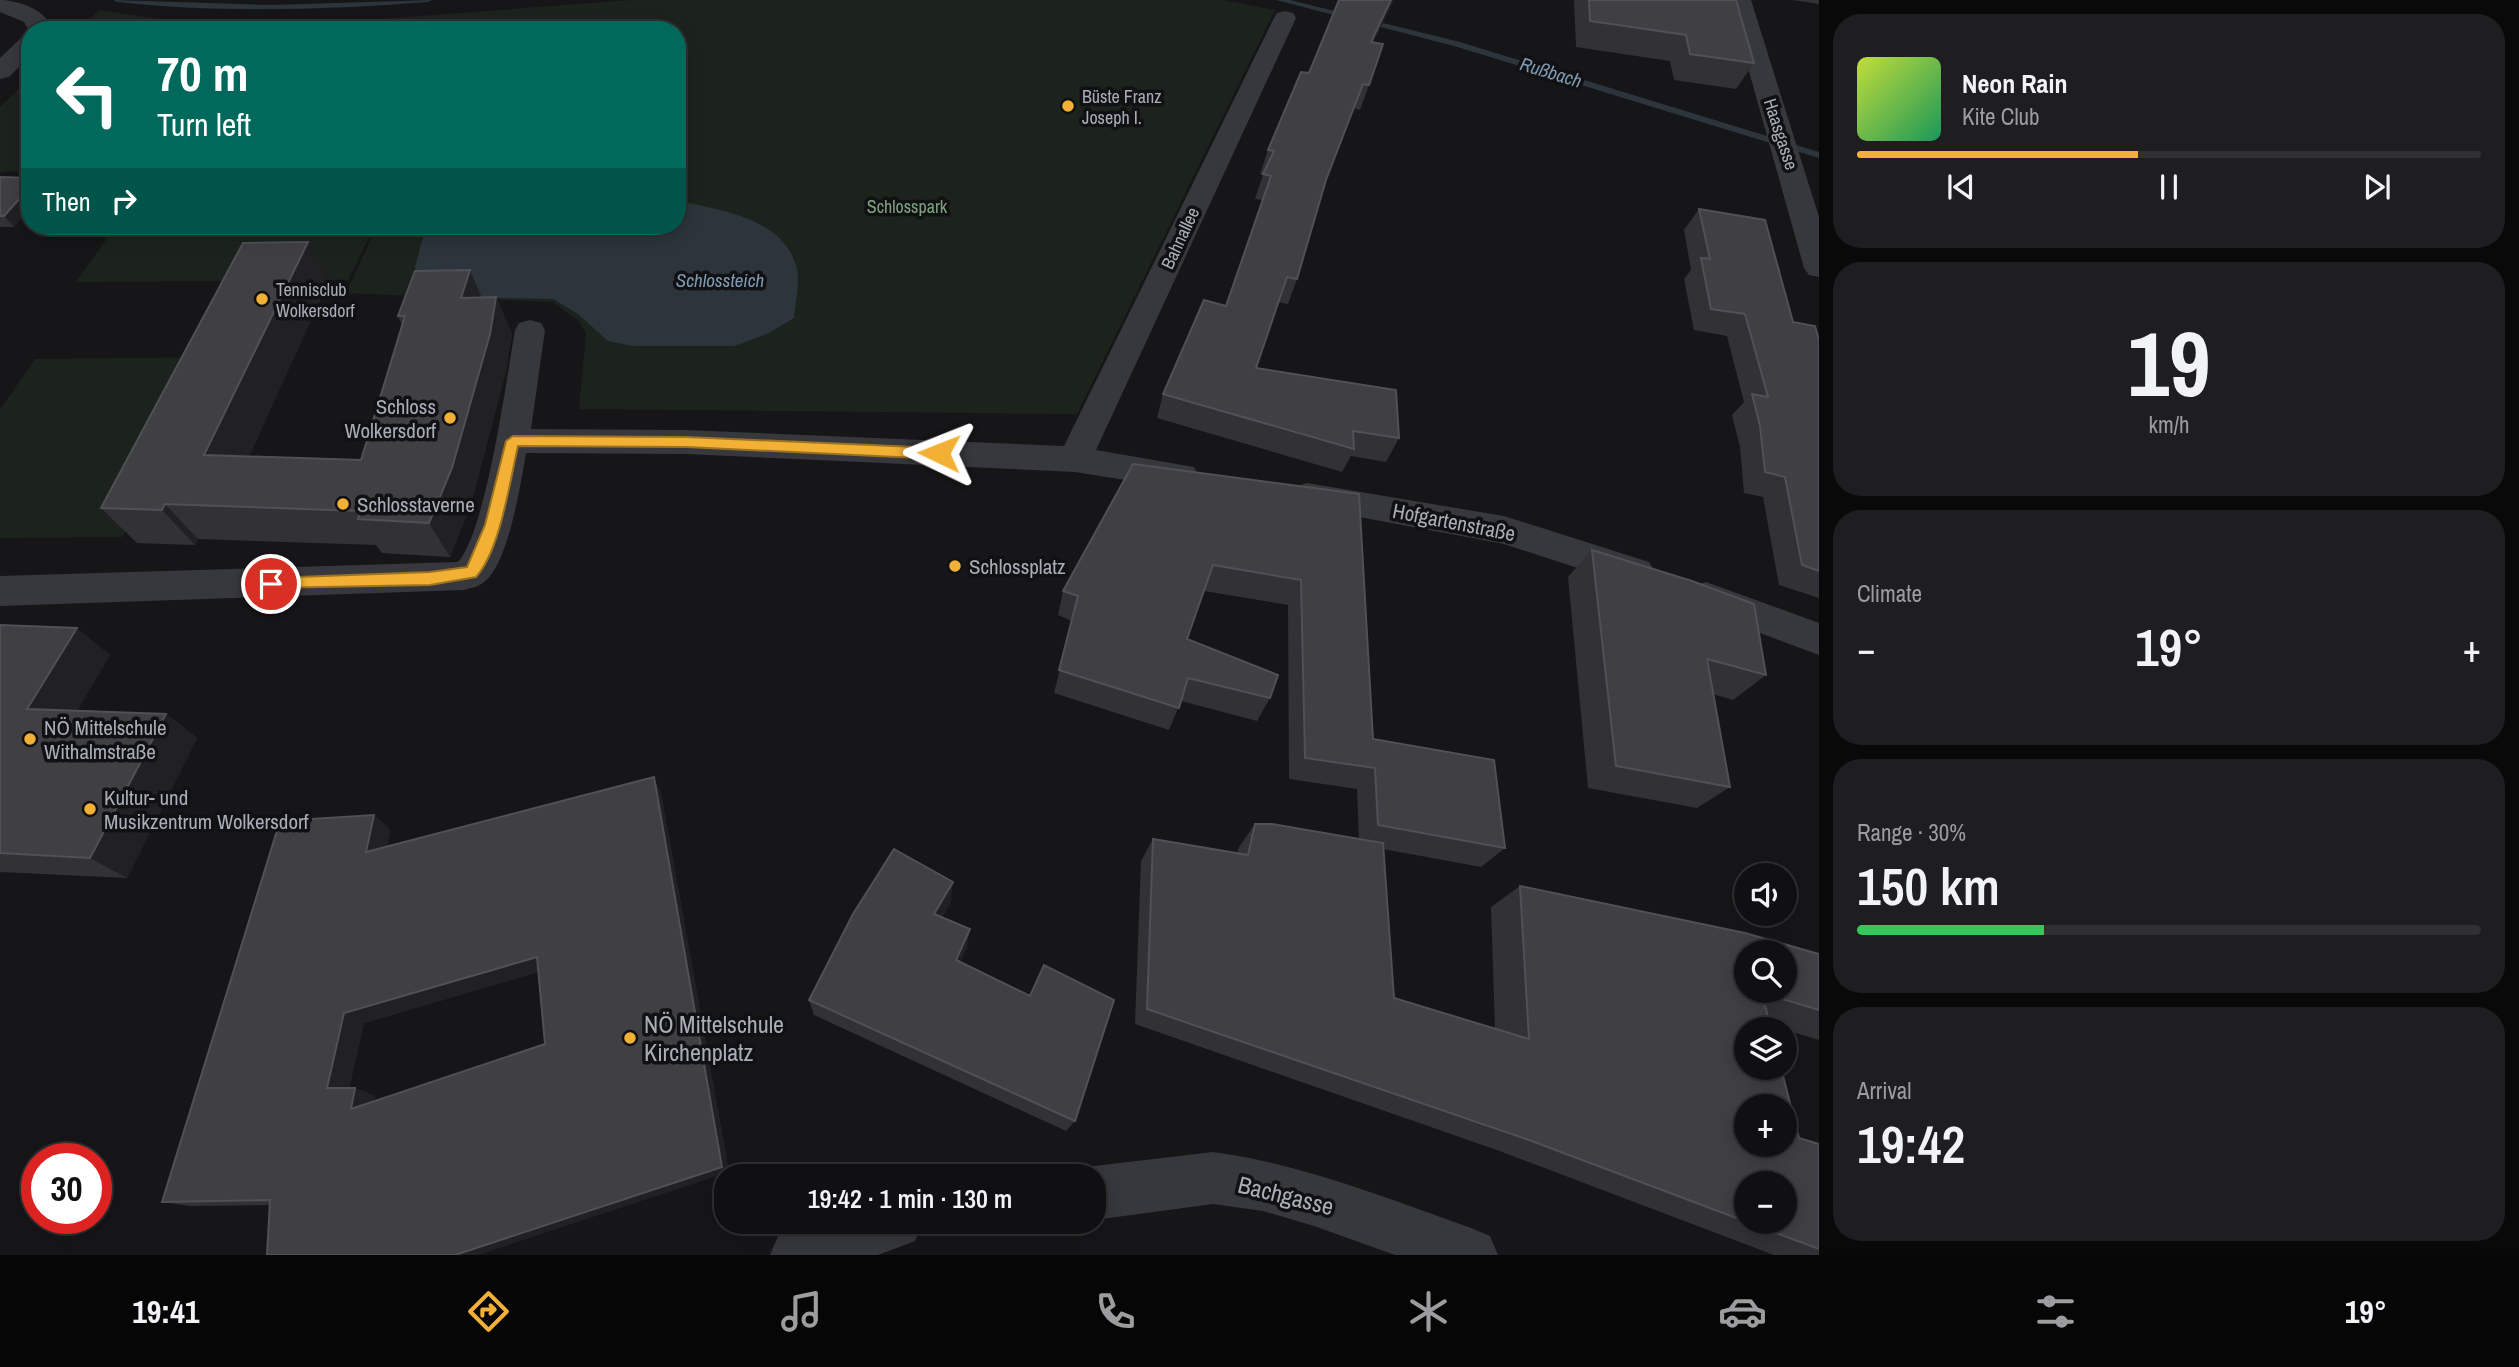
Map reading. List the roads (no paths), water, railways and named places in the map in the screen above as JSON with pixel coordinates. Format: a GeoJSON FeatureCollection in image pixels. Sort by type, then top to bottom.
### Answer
{"type":"FeatureCollection","features":[{"type":"Feature","properties":{"kind":"street","name":"Haasgasse"},"geometry":{"type":"LineString","coordinates":[[1740,0],[1777,128],[1791,165],[1819,268]]}},
{"type":"Feature","properties":{"kind":"street"},"geometry":{"type":"LineString","coordinates":[[0,4],[37,21]]}},
{"type":"Feature","properties":{"kind":"street","name":"Bahnallee"},"geometry":{"type":"LineString","coordinates":[[1075,459],[1285,18]]}},
{"type":"Feature","properties":{"kind":"street"},"geometry":{"type":"LineString","coordinates":[[0,72],[21,51]]}},
{"type":"Feature","properties":{"kind":"street"},"geometry":{"type":"LineString","coordinates":[[0,591],[321,582],[471,573],[481,556],[492,525],[513,441],[530,330]]}},
{"type":"Feature","properties":{"kind":"street"},"geometry":{"type":"LineString","coordinates":[[513,441],[686,442],[1075,459],[1211,481]]}},
{"type":"Feature","properties":{"kind":"street","name":"Hofgartenstraße"},"geometry":{"type":"LineString","coordinates":[[1279,492],[1504,530],[1546,541],[1819,639]]}},
{"type":"Feature","properties":{"kind":"street","name":"Bachgasse"},"geometry":{"type":"LineString","coordinates":[[1106,1191],[1213,1178],[1262,1185],[1314,1199],[1471,1255]]}},
{"type":"Feature","properties":{"kind":"street"},"geometry":{"type":"LineString","coordinates":[[809,1253],[862,1234]]}},
{"type":"Feature","properties":{"kind":"water","name":"Schlossteich"},"geometry":{"type":"Polygon","coordinates":[[[686,202],[731,213],[765,227],[779,238],[790,252],[797,269],[798,287],[794,318],[767,334],[734,346],[633,346],[608,341],[578,314],[553,299],[424,297],[415,267],[424,235],[686,235],[686,202]]]}},
{"type":"Feature","properties":{"kind":"waterway","name":"Rußbach"},"geometry":{"type":"LineString","coordinates":[[117,0],[272,8],[428,0]]}},
{"type":"Feature","properties":{"kind":"waterway","name":"Rußbach"},"geometry":{"type":"LineString","coordinates":[[1280,0],[1457,44],[1819,155]]}},
{"type":"Feature","properties":{"kind":"place","name":"Büste Franz Joseph I."},"geometry":{"type":"Point","coordinates":[1068,106]}},
{"type":"Feature","properties":{"kind":"place","name":"Tennisclub Wolkersdorf"},"geometry":{"type":"Point","coordinates":[262,299]}},
{"type":"Feature","properties":{"kind":"place","name":"Schloss Wolkersdorf"},"geometry":{"type":"Point","coordinates":[450,418]}},
{"type":"Feature","properties":{"kind":"place","name":"Schlosstaverne"},"geometry":{"type":"Point","coordinates":[343,504]}},
{"type":"Feature","properties":{"kind":"place","name":"Schlossplatz"},"geometry":{"type":"Point","coordinates":[955,566]}},
{"type":"Feature","properties":{"kind":"place","name":"NÖ Mittelschule Withalmstraße"},"geometry":{"type":"Point","coordinates":[30,739]}},
{"type":"Feature","properties":{"kind":"place","name":"Kultur- und Musikzentrum Wolkersdorf"},"geometry":{"type":"Point","coordinates":[90,809]}},
{"type":"Feature","properties":{"kind":"place","name":"NÖ Mittelschule Kirchenplatz"},"geometry":{"type":"Point","coordinates":[630,1038]}},
{"type":"Feature","properties":{"kind":"park label","name":"Schlosspark"},"geometry":{"type":"Point","coordinates":[907,206]}}]}
